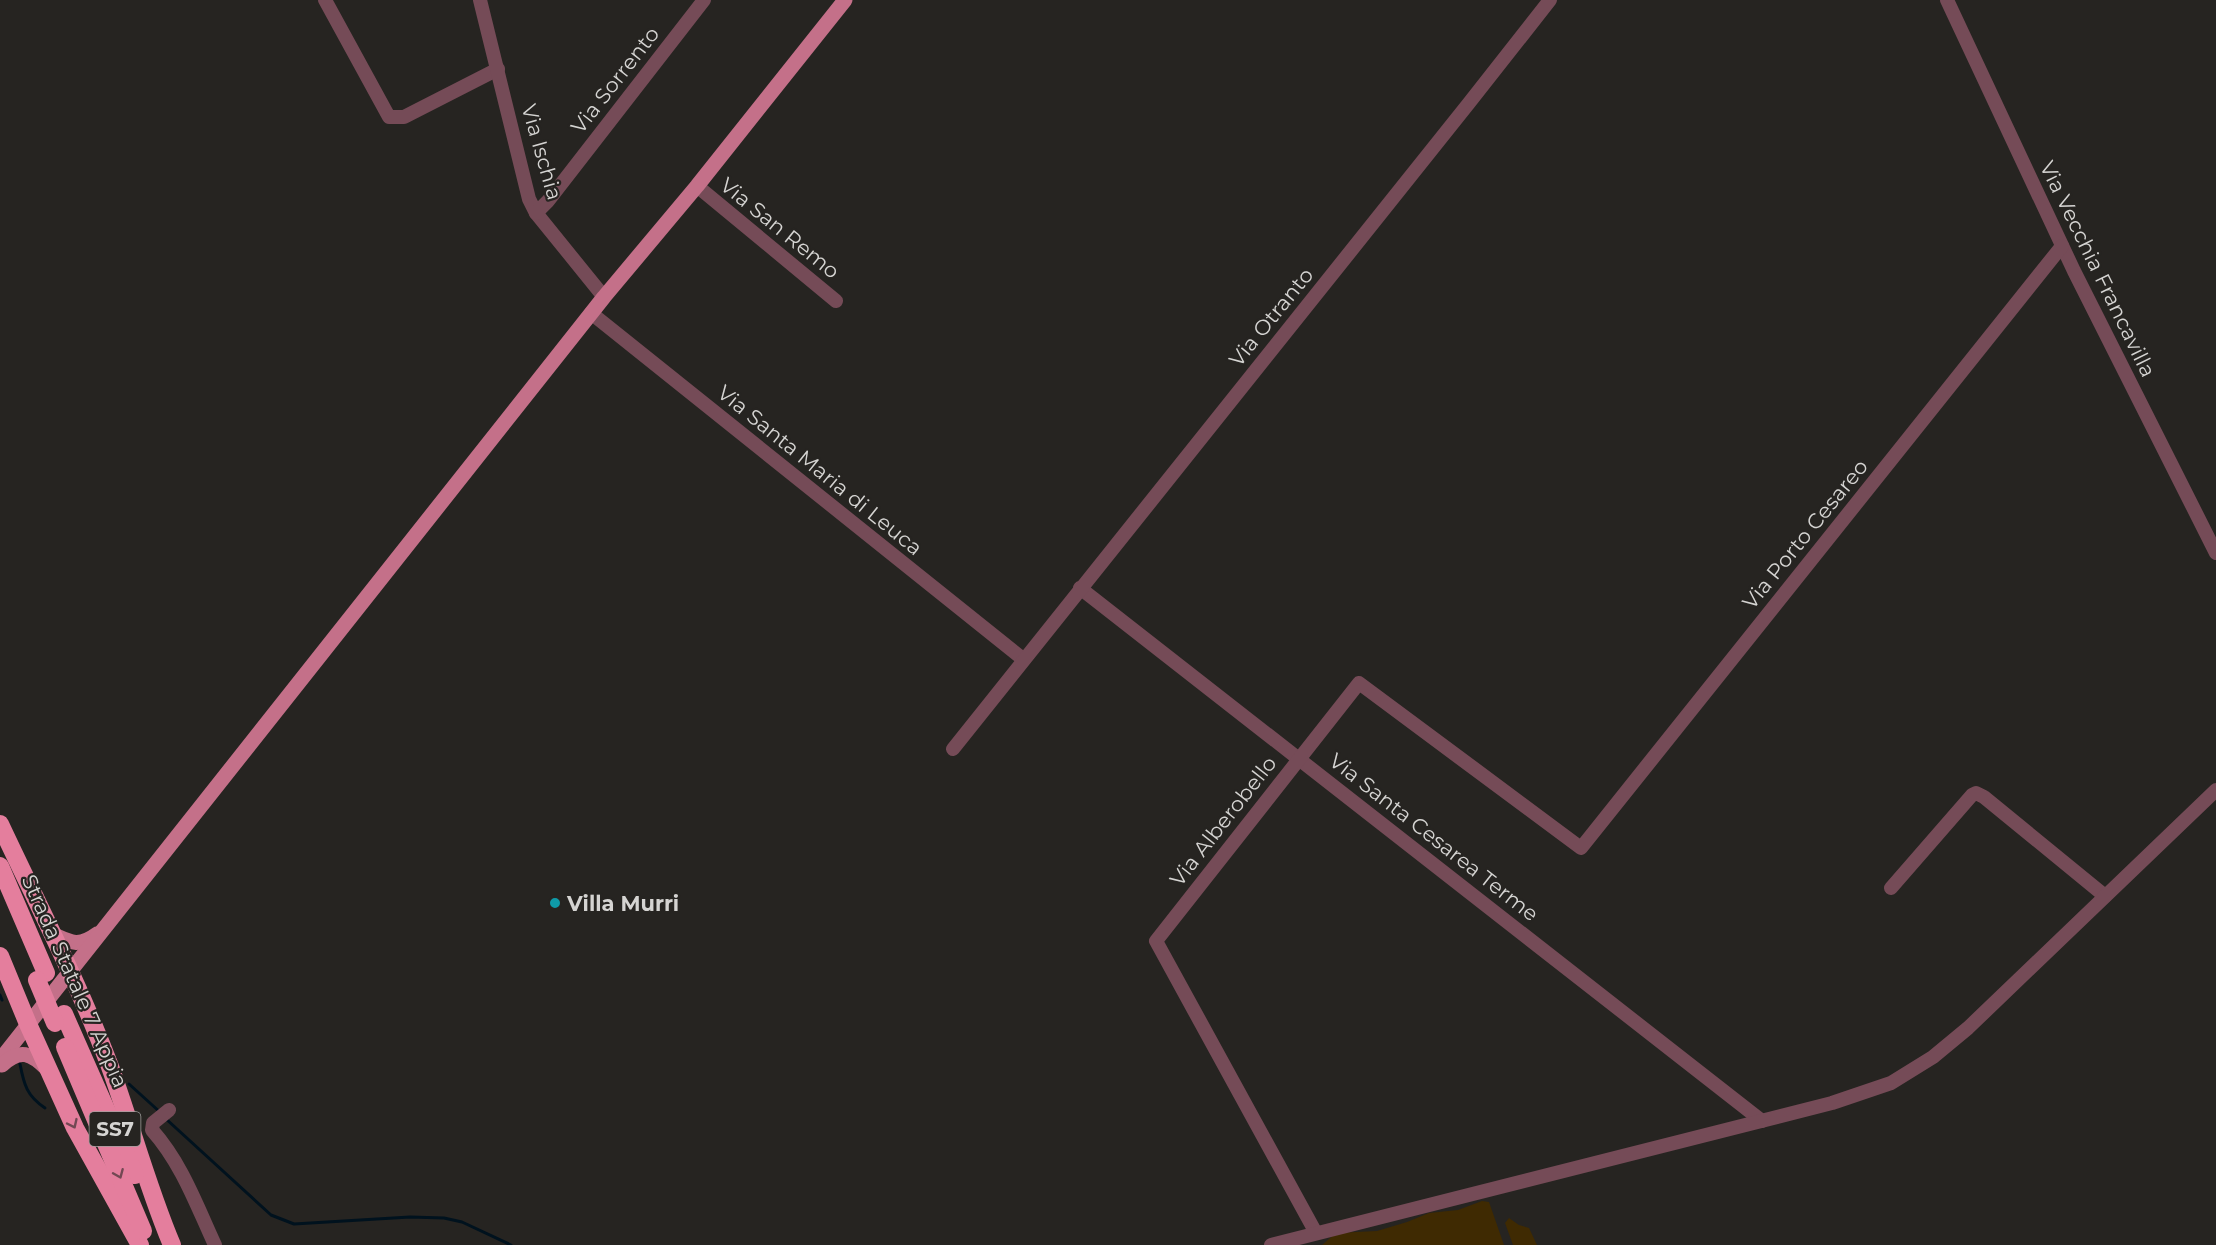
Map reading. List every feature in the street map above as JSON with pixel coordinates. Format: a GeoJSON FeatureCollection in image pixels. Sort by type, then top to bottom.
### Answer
{"type":"FeatureCollection","features":[{"type":"Feature","properties":{"kind":"highway"},"geometry":{"type":"LineString","coordinates":[[0,824],[108,1063],[155,1206],[172,1245]]}},
{"type":"Feature","properties":{"kind":"highway","name":"Strada Statale 7 Appia"},"geometry":{"type":"LineString","coordinates":[[0,866],[41,976]]}},
{"type":"Feature","properties":{"kind":"highway","name":"Strada Statale 7 Appia"},"geometry":{"type":"LineString","coordinates":[[0,894],[41,976],[166,1245]]}},
{"type":"Feature","properties":{"kind":"highway"},"geometry":{"type":"LineString","coordinates":[[0,956],[75,1128],[140,1245]]}},
{"type":"Feature","properties":{"kind":"highway","name":"Strada Statale 7 Appia"},"geometry":{"type":"LineString","coordinates":[[60,1018],[149,1245]]}},
{"type":"Feature","properties":{"kind":"main road"},"geometry":{"type":"LineString","coordinates":[[0,1060],[604,297],[697,186],[845,0]]}},
{"type":"Feature","properties":{"kind":"main road"},"geometry":{"type":"LineString","coordinates":[[51,934],[71,943],[92,938],[104,929]]}},
{"type":"Feature","properties":{"kind":"main road"},"geometry":{"type":"LineString","coordinates":[[0,1067],[10,1057],[21,1054],[33,1056],[49,1071]]}},
{"type":"Feature","properties":{"kind":"street"},"geometry":{"type":"LineString","coordinates":[[325,0],[389,117],[404,117],[498,69]]}},
{"type":"Feature","properties":{"kind":"street","name":"Via Ischia"},"geometry":{"type":"LineString","coordinates":[[480,0],[530,200],[536,213],[604,297]]}},
{"type":"Feature","properties":{"kind":"street","name":"Via Sorrento"},"geometry":{"type":"LineString","coordinates":[[536,213],[563,182],[704,0]]}},
{"type":"Feature","properties":{"kind":"street","name":"Via Otranto"},"geometry":{"type":"LineString","coordinates":[[953,749],[1550,0]]}},
{"type":"Feature","properties":{"kind":"street","name":"Via Vecchia Francavilla"},"geometry":{"type":"LineString","coordinates":[[1947,0],[2062,246],[2216,553]]}},
{"type":"Feature","properties":{"kind":"street","name":"Via San Remo"},"geometry":{"type":"LineString","coordinates":[[697,186],[837,301]]}},
{"type":"Feature","properties":{"kind":"street","name":"Via Porto Cesareo"},"geometry":{"type":"LineString","coordinates":[[1581,848],[2062,246]]}},
{"type":"Feature","properties":{"kind":"street","name":"Via Santa Maria di Leuca"},"geometry":{"type":"LineString","coordinates":[[591,314],[1023,659]]}},
{"type":"Feature","properties":{"kind":"street","name":"Via Santa Cesarea Terme"},"geometry":{"type":"LineString","coordinates":[[1080,588],[1762,1121]]}},
{"type":"Feature","properties":{"kind":"street","name":"Via Alberobello"},"geometry":{"type":"LineString","coordinates":[[1316,1233],[1156,941],[1359,683],[1581,848]]}},
{"type":"Feature","properties":{"kind":"street"},"geometry":{"type":"LineString","coordinates":[[1271,1245],[1762,1121],[1850,1097],[1891,1083],[1933,1057],[1968,1028],[2216,790]]}},
{"type":"Feature","properties":{"kind":"street"},"geometry":{"type":"LineString","coordinates":[[1891,888],[1976,793],[1984,797],[2105,896]]}},
{"type":"Feature","properties":{"kind":"street"},"geometry":{"type":"LineString","coordinates":[[169,1110],[153,1123],[152,1130],[180,1167],[214,1245]]}},
{"type":"Feature","properties":{"kind":"shaded area"},"geometry":{"type":"Polygon","coordinates":[[[1482,1201],[1489,1202],[1504,1245],[1322,1245],[1336,1233],[1377,1231],[1429,1213],[1458,1210],[1482,1201]]]}},
{"type":"Feature","properties":{"kind":"shaded area"},"geometry":{"type":"Polygon","coordinates":[[[1509,1218],[1529,1228],[1537,1245],[1513,1245],[1505,1223],[1509,1218]]]}},
{"type":"Feature","properties":{"kind":"waterway"},"geometry":{"type":"LineString","coordinates":[[0,995],[2,1000]]}},
{"type":"Feature","properties":{"kind":"waterway"},"geometry":{"type":"LineString","coordinates":[[20,1064],[27,1089],[45,1108]]}},
{"type":"Feature","properties":{"kind":"waterway"},"geometry":{"type":"LineString","coordinates":[[129,1084],[161,1113]]}},
{"type":"Feature","properties":{"kind":"waterway"},"geometry":{"type":"LineString","coordinates":[[165,1118],[271,1215],[294,1224],[410,1217],[444,1218],[462,1222],[511,1245]]}},
{"type":"Feature","properties":{"kind":"place","name":"Villa Murri"},"geometry":{"type":"Point","coordinates":[555,903]}}]}
